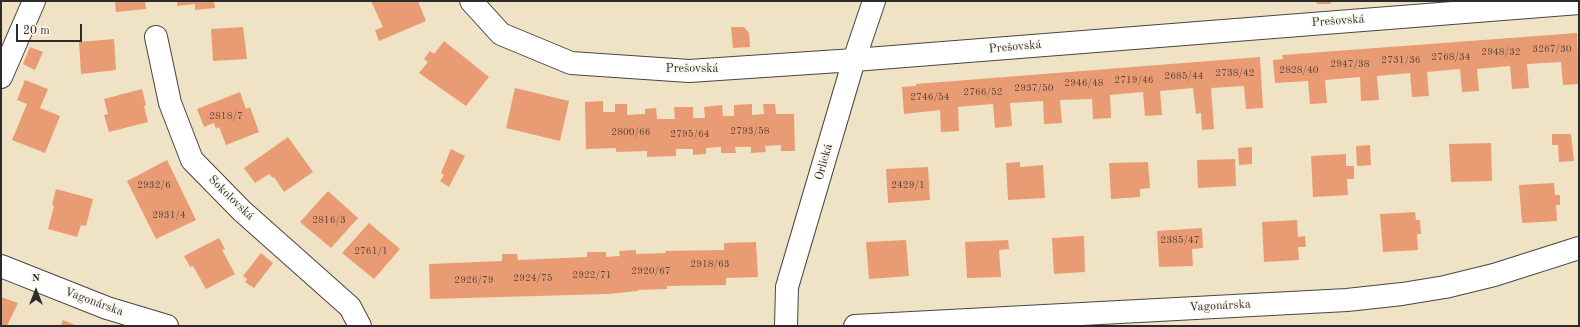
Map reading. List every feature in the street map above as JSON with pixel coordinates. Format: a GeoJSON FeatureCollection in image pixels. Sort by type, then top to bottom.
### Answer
{"type":"FeatureCollection","features":[{"type":"Feature","properties":{"kind":"street"},"geometry":{"type":"LineString","coordinates":[[1,77],[34,1]]}},
{"type":"Feature","properties":{"kind":"street","name":"Prešovská"},"geometry":{"type":"LineString","coordinates":[[471,1],[501,34],[571,63],[689,71],[854,60],[1579,3]]}},
{"type":"Feature","properties":{"kind":"street","name":"Orlická"},"geometry":{"type":"LineString","coordinates":[[786,326],[787,287],[854,60],[874,1]]}},
{"type":"Feature","properties":{"kind":"street","name":"Sokolovská"},"geometry":{"type":"LineString","coordinates":[[156,37],[170,103],[192,160],[242,211],[350,307],[360,326]]}},
{"type":"Feature","properties":{"kind":"street","name":"Vagonárska"},"geometry":{"type":"LineString","coordinates":[[855,326],[905,325],[1347,300],[1402,294],[1445,287],[1494,275],[1579,248]]}},
{"type":"Feature","properties":{"kind":"street","name":"Vagonárska"},"geometry":{"type":"LineString","coordinates":[[1,266],[107,308],[167,326]]}},
{"type":"Feature","properties":{"kind":"building"},"geometry":{"type":"Polygon","coordinates":[[[115,1],[145,1],[146,9],[116,12],[115,1]]]}},
{"type":"Feature","properties":{"kind":"building"},"geometry":{"type":"Polygon","coordinates":[[[177,1],[214,1],[215,8],[195,10],[195,4],[177,6],[177,1]]]}},
{"type":"Feature","properties":{"kind":"building"},"geometry":{"type":"Polygon","coordinates":[[[371,1],[418,1],[426,21],[379,41],[375,30],[383,27],[371,1]]]}},
{"type":"Feature","properties":{"kind":"building"},"geometry":{"type":"Polygon","coordinates":[[[1316,1],[1331,1],[1331,4],[1317,4],[1316,1]]]}},
{"type":"Feature","properties":{"kind":"building"},"geometry":{"type":"Polygon","coordinates":[[[243,27],[247,59],[213,61],[211,29],[243,27]]]}},
{"type":"Feature","properties":{"kind":"building"},"geometry":{"type":"Polygon","coordinates":[[[731,27],[744,27],[749,33],[750,47],[733,48],[731,27]]]}},
{"type":"Feature","properties":{"kind":"building"},"geometry":{"type":"Polygon","coordinates":[[[1577,33],[1579,84],[1563,85],[1561,62],[1527,64],[1529,88],[1512,89],[1510,66],[1477,69],[1479,91],[1462,92],[1460,69],[1427,72],[1429,96],[1412,97],[1410,73],[1377,76],[1379,100],[1361,101],[1360,77],[1325,80],[1327,103],[1310,104],[1308,81],[1275,83],[1273,60],[1283,59],[1282,55],[1577,33]]]}},
{"type":"Feature","properties":{"kind":"building"},"geometry":{"type":"Polygon","coordinates":[[[114,39],[116,70],[81,74],[79,42],[114,39]]]}},
{"type":"Feature","properties":{"kind":"building"},"geometry":{"type":"Polygon","coordinates":[[[444,41],[489,77],[466,106],[419,73],[428,62],[424,59],[430,51],[434,54],[444,41]]]}},
{"type":"Feature","properties":{"kind":"building"},"geometry":{"type":"Polygon","coordinates":[[[30,47],[43,52],[35,70],[23,64],[30,47]]]}},
{"type":"Feature","properties":{"kind":"building"},"geometry":{"type":"Polygon","coordinates":[[[1260,57],[1263,108],[1246,109],[1244,86],[1211,88],[1214,129],[1202,130],[1201,113],[1196,114],[1193,88],[1160,91],[1162,115],[1145,116],[1143,92],[1110,95],[1111,118],[1093,119],[1092,99],[1060,100],[1062,123],[1044,124],[1043,101],[1010,103],[1012,126],[995,128],[993,104],[958,107],[959,131],[941,132],[940,110],[904,114],[902,87],[916,86],[916,84],[1260,57]]]}},
{"type":"Feature","properties":{"kind":"building"},"geometry":{"type":"Polygon","coordinates":[[[25,80],[48,89],[40,108],[60,116],[45,153],[12,140],[27,104],[17,100],[25,80]]]}},
{"type":"Feature","properties":{"kind":"building"},"geometry":{"type":"Polygon","coordinates":[[[515,88],[569,101],[560,141],[506,128],[515,88]]]}},
{"type":"Feature","properties":{"kind":"building"},"geometry":{"type":"Polygon","coordinates":[[[142,89],[148,122],[109,132],[104,115],[108,114],[104,99],[142,89]]]}},
{"type":"Feature","properties":{"kind":"building"},"geometry":{"type":"Polygon","coordinates":[[[240,92],[246,109],[250,107],[259,132],[226,145],[219,127],[216,129],[214,123],[204,127],[197,109],[240,92]]]}},
{"type":"Feature","properties":{"kind":"building"},"geometry":{"type":"Polygon","coordinates":[[[603,101],[603,112],[615,112],[615,104],[627,104],[627,115],[645,114],[645,109],[656,108],[657,119],[675,119],[674,107],[693,107],[693,118],[705,118],[704,107],[722,105],[723,116],[734,116],[734,105],[752,104],[752,115],[764,114],[763,104],[775,104],[776,114],[794,114],[795,151],[781,151],[781,145],[765,146],[766,152],[751,153],[751,147],[735,147],[736,153],[721,153],[721,147],[706,148],[706,154],[693,155],[693,149],[676,149],[676,156],[647,157],[647,151],[616,152],[616,148],[586,149],[585,102],[603,101]]]}},
{"type":"Feature","properties":{"kind":"building"},"geometry":{"type":"Polygon","coordinates":[[[1552,134],[1571,134],[1574,161],[1559,162],[1558,145],[1552,145],[1552,134]]]}},
{"type":"Feature","properties":{"kind":"building"},"geometry":{"type":"Polygon","coordinates":[[[288,137],[313,172],[284,192],[274,177],[273,178],[269,174],[255,183],[244,168],[288,137]]]}},
{"type":"Feature","properties":{"kind":"building"},"geometry":{"type":"Polygon","coordinates":[[[1491,143],[1492,181],[1451,182],[1449,144],[1491,143]]]}},
{"type":"Feature","properties":{"kind":"building"},"geometry":{"type":"Polygon","coordinates":[[[1370,145],[1371,165],[1357,166],[1356,146],[1370,145]]]}},
{"type":"Feature","properties":{"kind":"building"},"geometry":{"type":"Polygon","coordinates":[[[1252,147],[1252,164],[1239,165],[1238,148],[1252,147]]]}},
{"type":"Feature","properties":{"kind":"building"},"geometry":{"type":"Polygon","coordinates":[[[451,149],[465,156],[449,187],[440,181],[444,175],[441,173],[451,149]]]}},
{"type":"Feature","properties":{"kind":"building"},"geometry":{"type":"Polygon","coordinates":[[[1346,154],[1346,166],[1354,166],[1354,179],[1347,179],[1348,195],[1313,197],[1311,156],[1346,154]]]}},
{"type":"Feature","properties":{"kind":"building"},"geometry":{"type":"Polygon","coordinates":[[[1235,159],[1236,186],[1198,188],[1197,160],[1235,159]]]}},
{"type":"Feature","properties":{"kind":"building"},"geometry":{"type":"Polygon","coordinates":[[[167,160],[196,220],[156,239],[127,181],[167,160]]]}},
{"type":"Feature","properties":{"kind":"building"},"geometry":{"type":"Polygon","coordinates":[[[1020,162],[1020,167],[1043,165],[1045,198],[1008,200],[1006,163],[1020,162]]]}},
{"type":"Feature","properties":{"kind":"building"},"geometry":{"type":"Polygon","coordinates":[[[1148,162],[1150,188],[1140,189],[1140,197],[1111,199],[1109,163],[1148,162]]]}},
{"type":"Feature","properties":{"kind":"building"},"geometry":{"type":"Polygon","coordinates":[[[928,167],[930,200],[888,203],[886,169],[928,167]]]}},
{"type":"Feature","properties":{"kind":"building"},"geometry":{"type":"Polygon","coordinates":[[[1554,183],[1555,195],[1560,195],[1560,205],[1556,205],[1557,221],[1522,223],[1519,185],[1554,183]]]}},
{"type":"Feature","properties":{"kind":"building"},"geometry":{"type":"Polygon","coordinates":[[[56,189],[93,199],[86,226],[81,225],[77,237],[48,229],[54,206],[52,205],[56,189]]]}},
{"type":"Feature","properties":{"kind":"building"},"geometry":{"type":"Polygon","coordinates":[[[328,191],[358,218],[331,248],[300,222],[328,191]]]}},
{"type":"Feature","properties":{"kind":"building"},"geometry":{"type":"Polygon","coordinates":[[[1415,212],[1416,220],[1420,220],[1421,234],[1417,234],[1418,250],[1383,252],[1380,214],[1415,212]]]}},
{"type":"Feature","properties":{"kind":"building"},"geometry":{"type":"Polygon","coordinates":[[[1297,220],[1298,237],[1305,236],[1306,247],[1298,247],[1299,260],[1264,262],[1262,222],[1297,220]]]}},
{"type":"Feature","properties":{"kind":"building"},"geometry":{"type":"Polygon","coordinates":[[[369,223],[400,249],[374,279],[342,253],[369,223]]]}},
{"type":"Feature","properties":{"kind":"building"},"geometry":{"type":"Polygon","coordinates":[[[1202,228],[1203,248],[1192,249],[1193,266],[1159,267],[1157,231],[1202,228]]]}},
{"type":"Feature","properties":{"kind":"building"},"geometry":{"type":"Polygon","coordinates":[[[1084,236],[1085,272],[1054,274],[1052,238],[1084,236]]]}},
{"type":"Feature","properties":{"kind":"building"},"geometry":{"type":"Polygon","coordinates":[[[219,238],[225,249],[222,250],[235,274],[206,289],[193,266],[190,267],[184,256],[219,238]]]}},
{"type":"Feature","properties":{"kind":"building"},"geometry":{"type":"Polygon","coordinates":[[[906,240],[909,276],[869,279],[866,242],[906,240]]]}},
{"type":"Feature","properties":{"kind":"building"},"geometry":{"type":"Polygon","coordinates":[[[1008,240],[1009,249],[999,250],[1001,277],[967,278],[965,242],[1008,240]]]}},
{"type":"Feature","properties":{"kind":"building"},"geometry":{"type":"Polygon","coordinates":[[[756,242],[758,277],[726,278],[726,285],[667,286],[667,289],[638,290],[608,294],[430,299],[429,264],[502,261],[502,254],[517,254],[518,260],[587,257],[587,252],[606,252],[606,257],[620,256],[619,251],[636,250],[636,254],[666,253],[665,251],[724,250],[724,243],[756,242]]]}},
{"type":"Feature","properties":{"kind":"building"},"geometry":{"type":"Polygon","coordinates":[[[261,253],[273,263],[254,288],[245,282],[247,279],[243,276],[261,253]]]}},
{"type":"Feature","properties":{"kind":"building"},"geometry":{"type":"Polygon","coordinates":[[[1,297],[18,303],[7,326],[1,326],[1,297]]]}},
{"type":"Feature","properties":{"kind":"building"},"geometry":{"type":"Polygon","coordinates":[[[63,320],[77,326],[61,326],[63,320]]]}}]}
